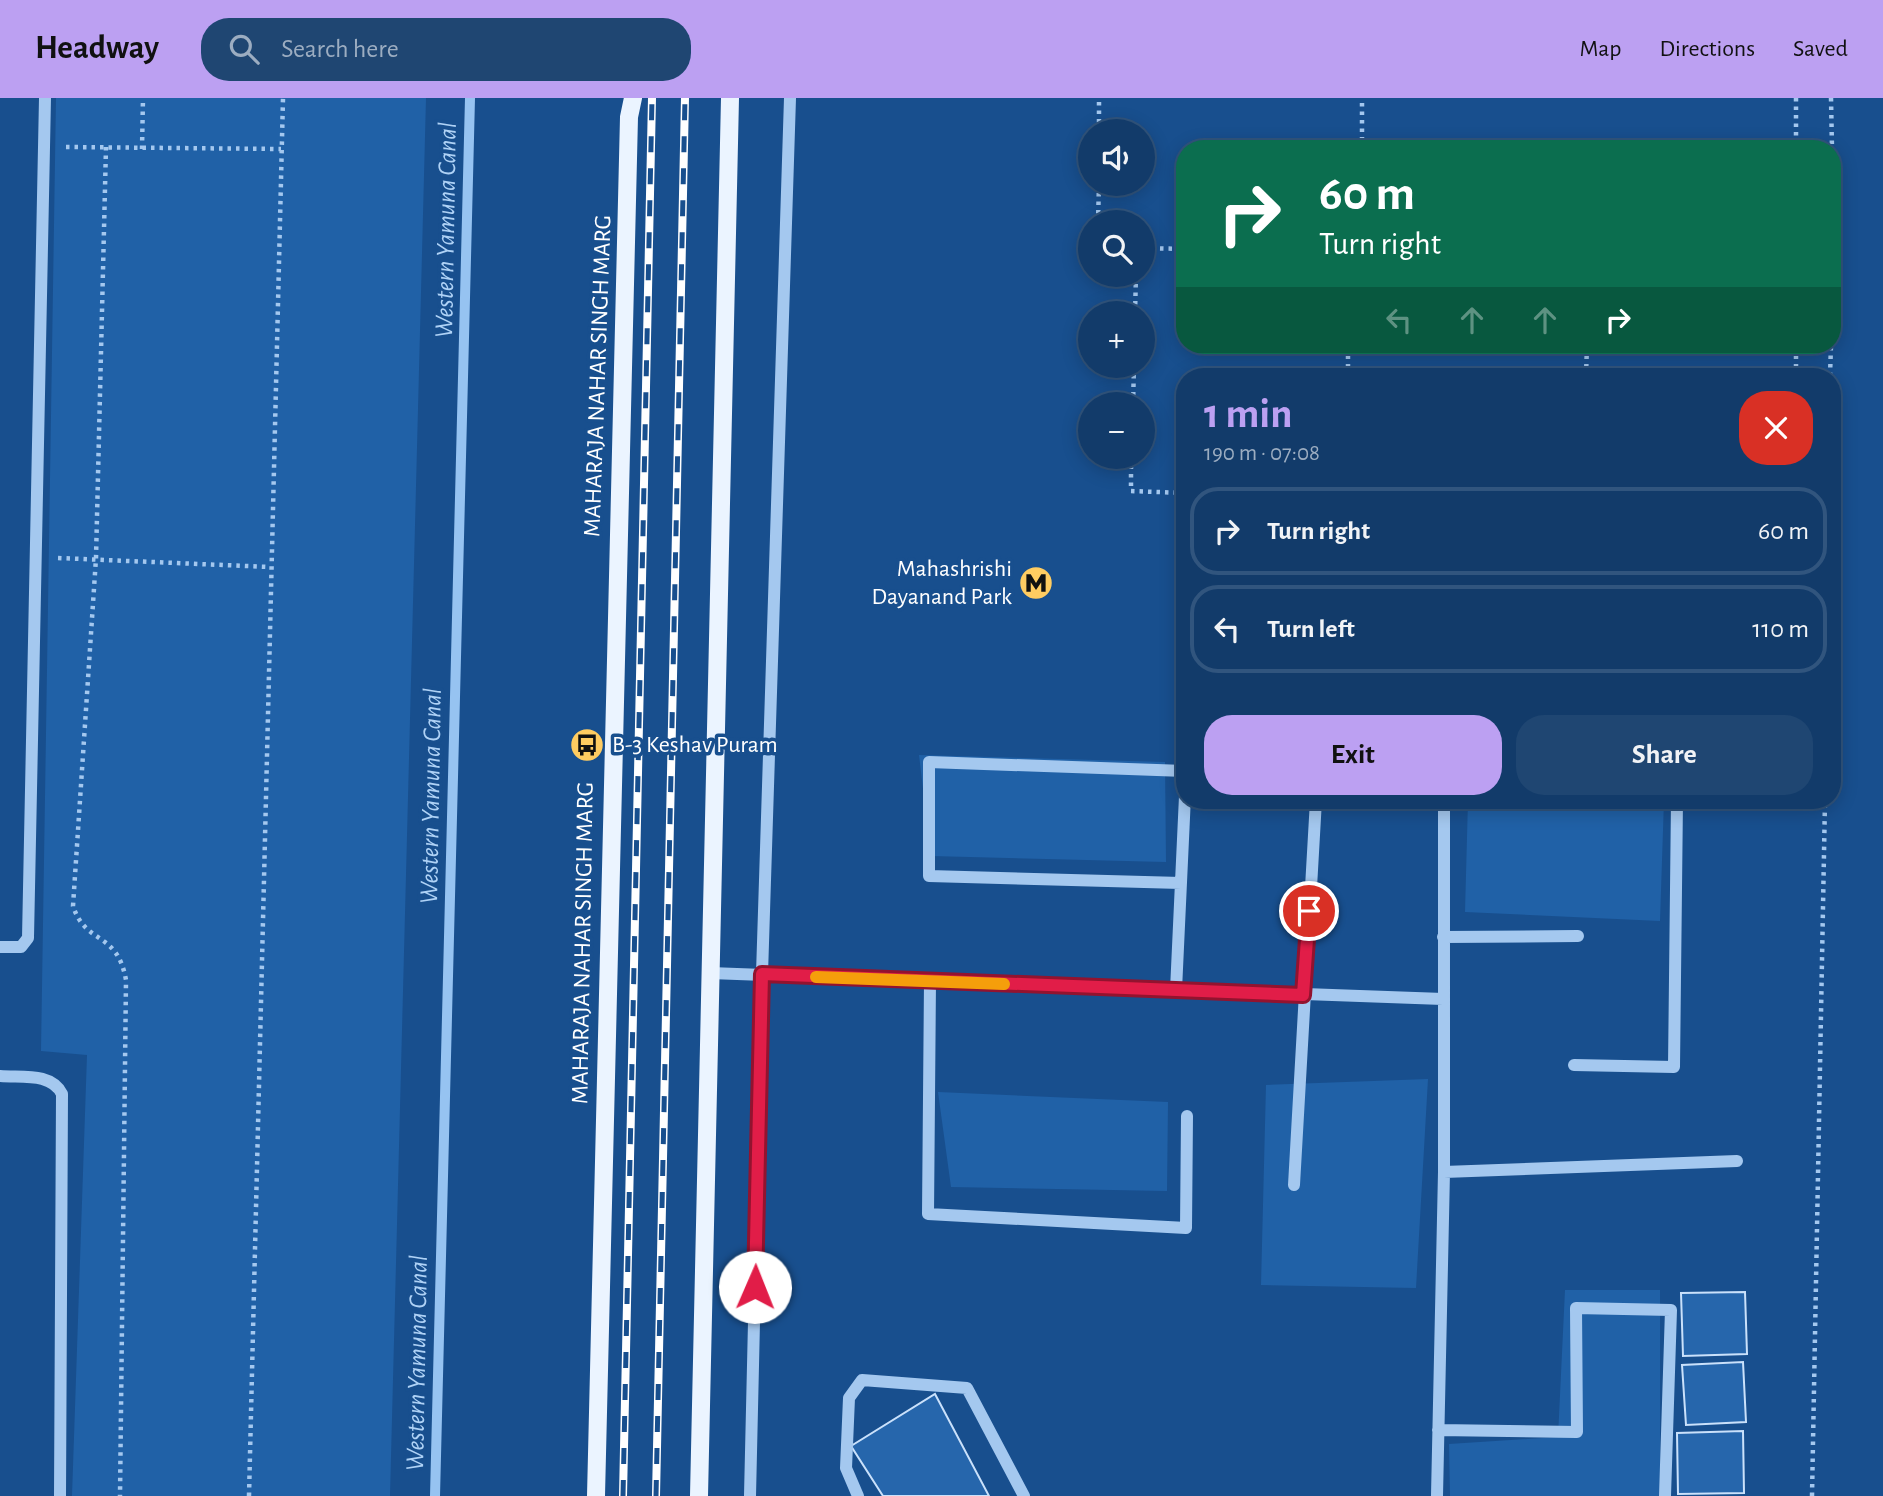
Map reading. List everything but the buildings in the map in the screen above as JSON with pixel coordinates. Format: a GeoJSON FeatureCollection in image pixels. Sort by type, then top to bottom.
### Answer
{"type":"FeatureCollection","features":[{"type":"Feature","properties":{"kind":"main road","name":"MAHARAJA NAHAR SINGH MARG"},"geometry":{"type":"LineString","coordinates":[[596,1496],[629,145],[633,98]]}},
{"type":"Feature","properties":{"kind":"main road"},"geometry":{"type":"LineString","coordinates":[[699,1496],[730,98]]}},
{"type":"Feature","properties":{"kind":"street"},"geometry":{"type":"LineString","coordinates":[[0,947],[20,947],[28,938],[45,98]]}},
{"type":"Feature","properties":{"kind":"street"},"geometry":{"type":"LineString","coordinates":[[750,1496],[762,974],[790,98]]}},
{"type":"Feature","properties":{"kind":"street"},"geometry":{"type":"LineString","coordinates":[[1176,771],[929,762],[929,876],[1181,883]]}},
{"type":"Feature","properties":{"kind":"street"},"geometry":{"type":"LineString","coordinates":[[1175,990],[1184,809]]}},
{"type":"Feature","properties":{"kind":"street"},"geometry":{"type":"LineString","coordinates":[[1294,1185],[1315,809]]}},
{"type":"Feature","properties":{"kind":"street"},"geometry":{"type":"LineString","coordinates":[[1437,1496],[1444,1172],[1444,809]]}},
{"type":"Feature","properties":{"kind":"street"},"geometry":{"type":"LineString","coordinates":[[1574,1065],[1674,1067],[1677,809]]}},
{"type":"Feature","properties":{"kind":"street"},"geometry":{"type":"LineString","coordinates":[[1443,937],[1578,936]]}},
{"type":"Feature","properties":{"kind":"street"},"geometry":{"type":"LineString","coordinates":[[710,973],[1443,999]]}},
{"type":"Feature","properties":{"kind":"street"},"geometry":{"type":"LineString","coordinates":[[930,981],[928,1214],[1186,1228],[1187,1116]]}},
{"type":"Feature","properties":{"kind":"street"},"geometry":{"type":"LineString","coordinates":[[0,1076],[48,1079],[57,1084],[62,1094],[60,1496]]}},
{"type":"Feature","properties":{"kind":"street"},"geometry":{"type":"LineString","coordinates":[[1444,1172],[1737,1161]]}},
{"type":"Feature","properties":{"kind":"street"},"geometry":{"type":"LineString","coordinates":[[1438,1430],[1577,1432],[1576,1308],[1671,1310],[1665,1496]]}},
{"type":"Feature","properties":{"kind":"street"},"geometry":{"type":"LineString","coordinates":[[858,1496],[846,1468],[849,1398],[862,1380],[967,1388],[1024,1496]]}},
{"type":"Feature","properties":{"kind":"path"},"geometry":{"type":"LineString","coordinates":[[142,149],[143,98]]}},
{"type":"Feature","properties":{"kind":"path"},"geometry":{"type":"LineString","coordinates":[[249,1496],[283,98]]}},
{"type":"Feature","properties":{"kind":"path"},"geometry":{"type":"LineString","coordinates":[[1099,98],[1099,119]]}},
{"type":"Feature","properties":{"kind":"path"},"geometry":{"type":"LineString","coordinates":[[1362,98],[1362,140]]}},
{"type":"Feature","properties":{"kind":"path"},"geometry":{"type":"LineString","coordinates":[[1796,98],[1796,140]]}},
{"type":"Feature","properties":{"kind":"path"},"geometry":{"type":"LineString","coordinates":[[1831,98],[1832,140]]}},
{"type":"Feature","properties":{"kind":"path"},"geometry":{"type":"LineString","coordinates":[[44,147],[281,149]]}},
{"type":"Feature","properties":{"kind":"path"},"geometry":{"type":"LineString","coordinates":[[106,147],[96,558],[73,906],[79,923],[87,931],[113,946],[123,966],[126,980],[120,1496]]}},
{"type":"Feature","properties":{"kind":"path"},"geometry":{"type":"LineString","coordinates":[[1155,248],[1176,249]]}},
{"type":"Feature","properties":{"kind":"path"},"geometry":{"type":"LineString","coordinates":[[1132,469],[1131,491],[1176,493]]}},
{"type":"Feature","properties":{"kind":"path"},"geometry":{"type":"LineString","coordinates":[[35,558],[96,558],[270,567]]}},
{"type":"Feature","properties":{"kind":"path"},"geometry":{"type":"LineString","coordinates":[[1812,1496],[1825,809]]}},
{"type":"Feature","properties":{"kind":"shaded area"},"geometry":{"type":"Polygon","coordinates":[[[56,98],[426,98],[390,1496],[72,1496],[87,1055],[41,1051],[56,98]]]}},
{"type":"Feature","properties":{"kind":"shaded area"},"geometry":{"type":"Polygon","coordinates":[[[919,755],[1165,762],[1166,862],[931,856],[919,755]]]}},
{"type":"Feature","properties":{"kind":"shaded area"},"geometry":{"type":"Polygon","coordinates":[[[1468,809],[1664,809],[1660,921],[1465,912],[1468,809]]]}},
{"type":"Feature","properties":{"kind":"shaded area"},"geometry":{"type":"Polygon","coordinates":[[[1428,1079],[1416,1288],[1261,1285],[1266,1085],[1428,1079]]]}},
{"type":"Feature","properties":{"kind":"shaded area"},"geometry":{"type":"Polygon","coordinates":[[[938,1092],[1168,1102],[1167,1191],[951,1187],[938,1092]]]}},
{"type":"Feature","properties":{"kind":"shaded area"},"geometry":{"type":"Polygon","coordinates":[[[1565,1290],[1660,1290],[1660,1496],[1450,1496],[1449,1444],[1558,1437],[1565,1290]]]}},
{"type":"Feature","properties":{"kind":"waterway","name":"Western Yamuna Canal"},"geometry":{"type":"LineString","coordinates":[[435,1496],[470,98]]}},
{"type":"Feature","properties":{"kind":"railway"},"geometry":{"type":"LineString","coordinates":[[623,1496],[652,98]]}},
{"type":"Feature","properties":{"kind":"railway"},"geometry":{"type":"LineString","coordinates":[[656,1496],[685,98]]}},
{"type":"Feature","properties":{"kind":"slow traffic"},"geometry":{"type":"LineString","coordinates":[[816,977],[1004,984]]}},
{"type":"Feature","properties":{"kind":"place","name":"Mahashrishi Dayanand Park"},"geometry":{"type":"Point","coordinates":[1036,583]}},
{"type":"Feature","properties":{"kind":"place","name":"B-3 Keshav Puram"},"geometry":{"type":"Point","coordinates":[587,745]}},
{"type":"Feature","properties":{"kind":"route"},"geometry":{"type":"LineString","coordinates":[[755,1287],[762,974],[1303,995],[1309,911]]}}]}
